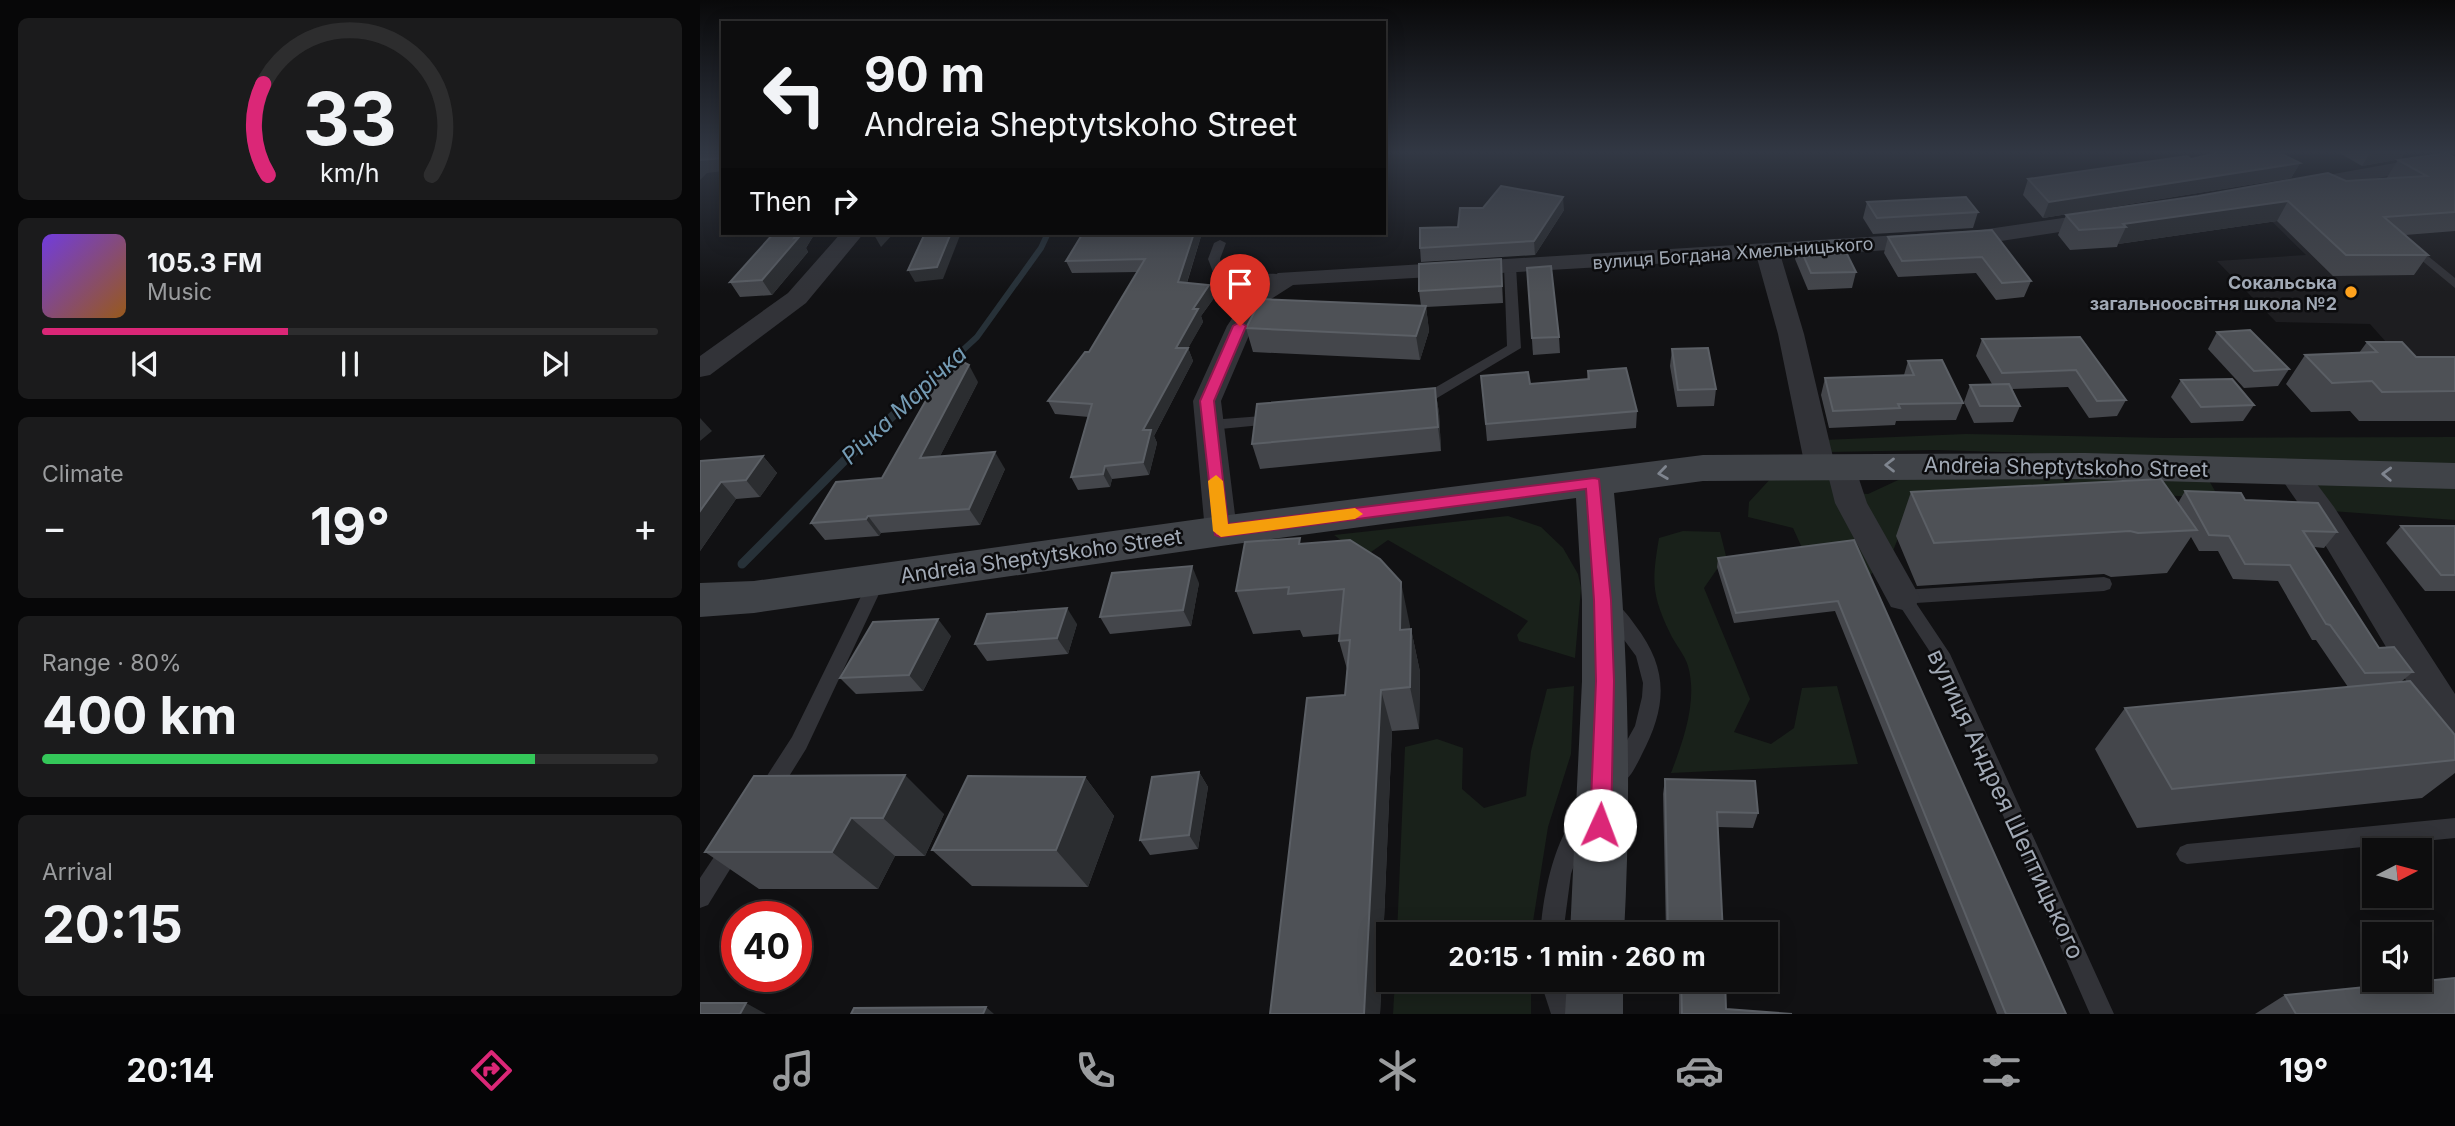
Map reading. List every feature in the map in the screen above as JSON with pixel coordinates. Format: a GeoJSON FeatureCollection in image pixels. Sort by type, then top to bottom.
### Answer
{"type":"FeatureCollection","features":[{"type":"Feature","properties":{"kind":"street","name":"вулиця Богдана Хмельницького"},"geometry":{"type":"LineString","coordinates":[[1287,278],[1510,267],[1981,237],[2133,214]]}},
{"type":"Feature","properties":{"kind":"street"},"geometry":{"type":"LineString","coordinates":[[700,369],[797,298],[851,235]]}},
{"type":"Feature","properties":{"kind":"street"},"geometry":{"type":"LineString","coordinates":[[1767,251],[1830,466],[1903,597]]}},
{"type":"Feature","properties":{"kind":"street"},"geometry":{"type":"LineString","coordinates":[[1221,531],[1207,401],[1240,326],[1259,296],[1287,278]]}},
{"type":"Feature","properties":{"kind":"street","name":"Andreia Sheptytskoho Street"},"geometry":{"type":"LineString","coordinates":[[700,600],[754,597],[1221,531],[1703,468],[2085,466],[2455,476]]}},
{"type":"Feature","properties":{"kind":"street"},"geometry":{"type":"LineString","coordinates":[[2291,471],[2323,515],[2455,727]]}},
{"type":"Feature","properties":{"kind":"street"},"geometry":{"type":"LineString","coordinates":[[1594,483],[1603,600],[1605,681],[1597,922]]}},
{"type":"Feature","properties":{"kind":"street"},"geometry":{"type":"LineString","coordinates":[[1594,1014],[1595,992]]}},
{"type":"Feature","properties":{"kind":"lane"},"geometry":{"type":"LineString","coordinates":[[1220,243],[1214,259],[1217,269],[1227,276],[1240,279],[1287,278]]}},
{"type":"Feature","properties":{"kind":"lane"},"geometry":{"type":"LineString","coordinates":[[2412,247],[2455,284]]}},
{"type":"Feature","properties":{"kind":"lane"},"geometry":{"type":"LineString","coordinates":[[1401,407],[1422,403],[1514,348],[1510,267]]}},
{"type":"Feature","properties":{"kind":"lane"},"geometry":{"type":"LineString","coordinates":[[1210,425],[1289,419]]}},
{"type":"Feature","properties":{"kind":"lane"},"geometry":{"type":"LineString","coordinates":[[757,809],[799,743],[878,578]]}},
{"type":"Feature","properties":{"kind":"lane"},"geometry":{"type":"LineString","coordinates":[[1903,597],[2104,584]]}},
{"type":"Feature","properties":{"kind":"lane","name":"вулиця Андрея Шептицького"},"geometry":{"type":"LineString","coordinates":[[1903,597],[1941,654],[2102,1014]]}},
{"type":"Feature","properties":{"kind":"lane"},"geometry":{"type":"LineString","coordinates":[[1552,922],[1553,902],[1569,844],[1601,798]]}},
{"type":"Feature","properties":{"kind":"lane"},"geometry":{"type":"LineString","coordinates":[[2187,854],[2455,828]]}},
{"type":"Feature","properties":{"kind":"lane"},"geometry":{"type":"LineString","coordinates":[[700,897],[743,831]]}},
{"type":"Feature","properties":{"kind":"lane"},"geometry":{"type":"LineString","coordinates":[[1556,992],[1563,1014]]}},
{"type":"Feature","properties":{"kind":"shaded area","name":"Сокальська загальноосвітня школа №2"},"geometry":{"type":"Polygon","coordinates":[[[2282,198],[2455,198],[2455,420],[2370,324],[2276,322],[2217,261],[2306,255],[2253,203],[2282,198]]]}},
{"type":"Feature","properties":{"kind":"shaded area"},"geometry":{"type":"Polygon","coordinates":[[[1966,434],[2166,438],[2455,437],[2455,466],[1936,450],[1829,452],[1823,440],[1966,434]]]}},
{"type":"Feature","properties":{"kind":"shaded area"},"geometry":{"type":"Polygon","coordinates":[[[1828,474],[1841,492],[1868,494],[1909,475],[2207,477],[2219,498],[2074,491],[1902,528],[1891,556],[1869,576],[1803,550],[1793,528],[1748,517],[1749,502],[1773,476],[1828,474]]]}},
{"type":"Feature","properties":{"kind":"shaded area"},"geometry":{"type":"Polygon","coordinates":[[[2311,484],[2455,488],[2455,520],[2331,511],[2311,484]]]}},
{"type":"Feature","properties":{"kind":"shaded area"},"geometry":{"type":"Polygon","coordinates":[[[1508,516],[1541,527],[1563,548],[1578,574],[1581,588],[1575,658],[1519,641],[1517,635],[1528,621],[1388,540],[1364,557],[1334,535],[1508,516]]]}},
{"type":"Feature","properties":{"kind":"shaded area"},"geometry":{"type":"Polygon","coordinates":[[[1683,531],[1720,532],[1726,556],[1704,588],[1750,699],[1734,732],[1771,744],[1794,728],[1802,688],[1837,686],[1858,764],[1671,773],[1688,721],[1691,679],[1687,662],[1659,608],[1654,576],[1659,538],[1683,531]]]}},
{"type":"Feature","properties":{"kind":"shaded area"},"geometry":{"type":"Polygon","coordinates":[[[1574,686],[1571,754],[1548,827],[1533,922],[1398,922],[1405,747],[1437,739],[1463,748],[1462,789],[1484,808],[1526,796],[1531,751],[1547,689],[1574,686]]]}},
{"type":"Feature","properties":{"kind":"shaded area"},"geometry":{"type":"Polygon","coordinates":[[[1394,992],[1531,992],[1531,1014],[1393,1014],[1394,992]]]}},
{"type":"Feature","properties":{"kind":"building"},"geometry":{"type":"Polygon","coordinates":[[[1491,198],[1562,198],[1534,241],[1420,248],[1420,228],[1458,227],[1460,208],[1483,208],[1491,198]]]}},
{"type":"Feature","properties":{"kind":"building"},"geometry":{"type":"Polygon","coordinates":[[[1967,198],[1978,212],[1877,218],[1867,202],[1967,198]]]}},
{"type":"Feature","properties":{"kind":"building"},"geometry":{"type":"Polygon","coordinates":[[[2046,198],[2073,198],[2049,202],[2046,198]]]}},
{"type":"Feature","properties":{"kind":"building"},"geometry":{"type":"Polygon","coordinates":[[[2182,198],[2455,198],[2455,212],[2384,217],[2428,255],[2346,255],[2288,201],[2123,224],[2126,227],[2079,230],[2066,215],[2182,198]]]}},
{"type":"Feature","properties":{"kind":"building"},"geometry":{"type":"Polygon","coordinates":[[[1992,230],[2031,281],[2002,283],[1982,257],[1902,261],[1888,237],[1992,230]]]}},
{"type":"Feature","properties":{"kind":"building"},"geometry":{"type":"Polygon","coordinates":[[[772,235],[799,237],[762,280],[730,282],[772,235]]]}},
{"type":"Feature","properties":{"kind":"building"},"geometry":{"type":"Polygon","coordinates":[[[924,235],[950,235],[937,267],[908,270],[924,235]]]}},
{"type":"Feature","properties":{"kind":"building"},"geometry":{"type":"Polygon","coordinates":[[[1082,235],[1193,235],[1178,282],[1209,285],[1193,309],[1198,309],[1176,348],[1188,348],[1143,430],[1151,430],[1143,462],[1105,466],[1103,474],[1071,477],[1092,404],[1048,401],[1085,352],[1089,352],[1145,259],[1066,261],[1082,235]]]}},
{"type":"Feature","properties":{"kind":"building"},"geometry":{"type":"Polygon","coordinates":[[[1840,240],[1856,272],[1811,273],[1798,243],[1840,240]]]}},
{"type":"Feature","properties":{"kind":"building"},"geometry":{"type":"Polygon","coordinates":[[[1501,259],[1502,286],[1419,291],[1419,264],[1501,259]]]}},
{"type":"Feature","properties":{"kind":"building"},"geometry":{"type":"Polygon","coordinates":[[[1551,266],[1559,337],[1532,338],[1527,268],[1551,266]]]}},
{"type":"Feature","properties":{"kind":"building"},"geometry":{"type":"Polygon","coordinates":[[[1261,299],[1426,306],[1416,336],[1246,328],[1261,299]]]}},
{"type":"Feature","properties":{"kind":"building"},"geometry":{"type":"Polygon","coordinates":[[[2250,330],[2289,369],[2254,371],[2217,332],[2250,330]]]}},
{"type":"Feature","properties":{"kind":"building"},"geometry":{"type":"Polygon","coordinates":[[[2080,337],[2126,400],[2097,401],[2076,370],[2002,373],[1982,339],[2080,337]]]}},
{"type":"Feature","properties":{"kind":"building"},"geometry":{"type":"Polygon","coordinates":[[[2367,342],[2402,342],[2416,357],[2455,357],[2455,391],[2382,392],[2372,381],[2332,383],[2305,355],[2377,352],[2367,342]]]}},
{"type":"Feature","properties":{"kind":"building"},"geometry":{"type":"Polygon","coordinates":[[[1708,348],[1716,389],[1678,390],[1672,349],[1708,348]]]}},
{"type":"Feature","properties":{"kind":"building"},"geometry":{"type":"Polygon","coordinates":[[[951,356],[969,365],[920,458],[995,452],[969,509],[811,523],[836,482],[882,478],[951,356]]]}},
{"type":"Feature","properties":{"kind":"building"},"geometry":{"type":"Polygon","coordinates":[[[1942,360],[1963,403],[1898,404],[1900,408],[1833,411],[1825,378],[1914,375],[1908,361],[1942,360]]]}},
{"type":"Feature","properties":{"kind":"building"},"geometry":{"type":"Polygon","coordinates":[[[1626,368],[1637,411],[1486,424],[1481,376],[1528,372],[1530,384],[1589,379],[1588,371],[1626,368]]]}},
{"type":"Feature","properties":{"kind":"building"},"geometry":{"type":"Polygon","coordinates":[[[2232,379],[2254,405],[2201,407],[2181,380],[2232,379]]]}},
{"type":"Feature","properties":{"kind":"building"},"geometry":{"type":"Polygon","coordinates":[[[2009,384],[2020,406],[1980,406],[1970,385],[2009,384]]]}},
{"type":"Feature","properties":{"kind":"building"},"geometry":{"type":"Polygon","coordinates":[[[1435,388],[1438,427],[1252,444],[1257,404],[1435,388]]]}},
{"type":"Feature","properties":{"kind":"building"},"geometry":{"type":"Polygon","coordinates":[[[763,456],[746,480],[721,482],[700,511],[700,461],[763,456]]]}},
{"type":"Feature","properties":{"kind":"building"},"geometry":{"type":"Polygon","coordinates":[[[2161,479],[2197,530],[2138,533],[2130,531],[1934,543],[1911,492],[2161,479]]]}},
{"type":"Feature","properties":{"kind":"building"},"geometry":{"type":"Polygon","coordinates":[[[2185,491],[2241,493],[2245,500],[2318,503],[2337,532],[2303,531],[2379,648],[2394,647],[2413,672],[2365,673],[2330,625],[2326,624],[2290,565],[2245,564],[2229,536],[2209,535],[2185,491]]]}},
{"type":"Feature","properties":{"kind":"building"},"geometry":{"type":"Polygon","coordinates":[[[2401,526],[2455,526],[2455,575],[2441,575],[2401,526]]]}},
{"type":"Feature","properties":{"kind":"building"},"geometry":{"type":"Polygon","coordinates":[[[1300,538],[1299,544],[1350,540],[1380,559],[1401,582],[1400,630],[1411,629],[1410,687],[1381,690],[1364,1014],[1270,1014],[1307,698],[1345,695],[1350,640],[1339,641],[1344,589],[1288,594],[1289,587],[1236,591],[1245,542],[1300,538]]]}},
{"type":"Feature","properties":{"kind":"building"},"geometry":{"type":"Polygon","coordinates":[[[1854,540],[2066,1014],[2006,1014],[1838,601],[1736,613],[1718,558],[1854,540]]]}},
{"type":"Feature","properties":{"kind":"building"},"geometry":{"type":"Polygon","coordinates":[[[1192,566],[1183,610],[1100,617],[1112,573],[1192,566]]]}},
{"type":"Feature","properties":{"kind":"building"},"geometry":{"type":"Polygon","coordinates":[[[1067,608],[1057,638],[975,644],[987,614],[1067,608]]]}},
{"type":"Feature","properties":{"kind":"building"},"geometry":{"type":"Polygon","coordinates":[[[938,619],[909,675],[840,678],[873,622],[938,619]]]}},
{"type":"Feature","properties":{"kind":"building"},"geometry":{"type":"Polygon","coordinates":[[[2410,681],[2455,735],[2455,760],[2172,789],[2125,708],[2410,681]]]}},
{"type":"Feature","properties":{"kind":"building"},"geometry":{"type":"Polygon","coordinates":[[[1199,772],[1189,835],[1140,840],[1152,777],[1199,772]]]}},
{"type":"Feature","properties":{"kind":"building"},"geometry":{"type":"Polygon","coordinates":[[[905,775],[883,818],[851,818],[832,852],[705,852],[754,776],[905,775]]]}},
{"type":"Feature","properties":{"kind":"building"},"geometry":{"type":"Polygon","coordinates":[[[968,776],[1085,777],[1056,850],[932,850],[968,776]]]}},
{"type":"Feature","properties":{"kind":"building"},"geometry":{"type":"Polygon","coordinates":[[[1665,779],[1755,781],[1758,813],[1717,812],[1722,922],[1668,922],[1665,779]]]}},
{"type":"Feature","properties":{"kind":"building"},"geometry":{"type":"Polygon","coordinates":[[[2455,978],[2455,1014],[2296,1014],[2285,995],[2362,987],[2362,992],[2432,992],[2432,980],[2455,978]]]}},
{"type":"Feature","properties":{"kind":"building"},"geometry":{"type":"Polygon","coordinates":[[[1681,992],[1725,992],[1726,1009],[1792,1014],[1682,1014],[1681,992]]]}},
{"type":"Feature","properties":{"kind":"building"},"geometry":{"type":"Polygon","coordinates":[[[700,1003],[746,1003],[740,1014],[700,1014],[700,1003]]]}},
{"type":"Feature","properties":{"kind":"building"},"geometry":{"type":"Polygon","coordinates":[[[986,1007],[983,1014],[851,1014],[854,1008],[986,1007]]]}},
{"type":"Feature","properties":{"kind":"waterway","name":"Річка Марічка"},"geometry":{"type":"LineString","coordinates":[[949,363],[977,337],[1041,248],[1047,235]]}},
{"type":"Feature","properties":{"kind":"waterway","name":"Річка Марічка"},"geometry":{"type":"LineString","coordinates":[[742,564],[844,461],[951,362]]}},
{"type":"Feature","properties":{"kind":"slow traffic"},"geometry":{"type":"LineString","coordinates":[[1216,481],[1221,531],[1355,514]]}},
{"type":"Feature","properties":{"kind":"place","name":"Сокальська загальноосвітня школа №2"},"geometry":{"type":"Point","coordinates":[2351,292]}},
{"type":"Feature","properties":{"kind":"route"},"geometry":{"type":"LineString","coordinates":[[1240,326],[1207,401],[1221,531],[1594,483],[1603,600],[1605,681],[1600,825]]}}]}
